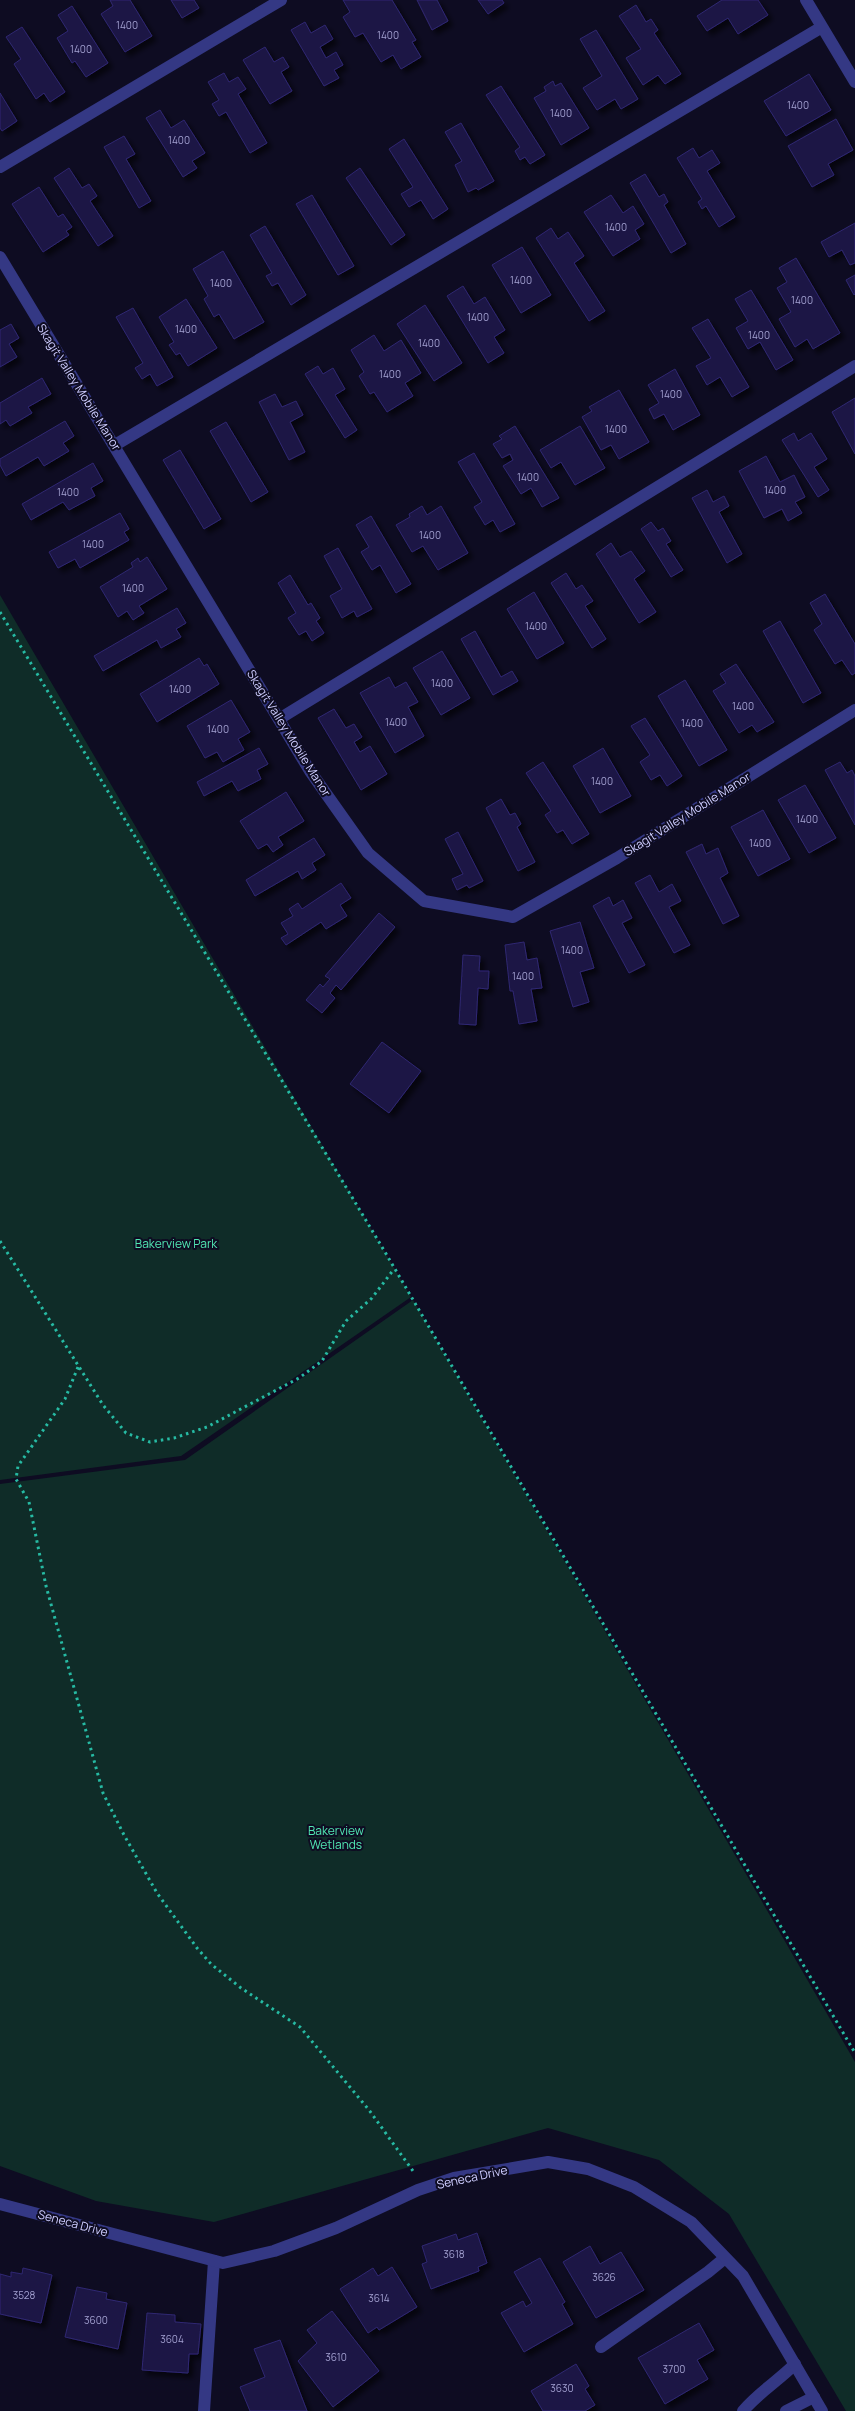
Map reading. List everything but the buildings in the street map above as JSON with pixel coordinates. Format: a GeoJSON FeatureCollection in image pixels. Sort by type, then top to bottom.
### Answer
{"type":"FeatureCollection","features":[{"type":"Feature","properties":{"kind":"street"},"geometry":{"type":"LineString","coordinates":[[0,167],[281,0]]}},
{"type":"Feature","properties":{"kind":"street"},"geometry":{"type":"LineString","coordinates":[[806,0],[855,82]]}},
{"type":"Feature","properties":{"kind":"street"},"geometry":{"type":"LineString","coordinates":[[115,445],[822,27]]}},
{"type":"Feature","properties":{"kind":"street","name":"Skagit Valley Mobile Manor"},"geometry":{"type":"LineString","coordinates":[[0,257],[310,771],[368,853],[424,901],[513,917],[617,858],[855,710]]}},
{"type":"Feature","properties":{"kind":"street"},"geometry":{"type":"LineString","coordinates":[[279,719],[855,366]]}},
{"type":"Feature","properties":{"kind":"street","name":"Seneca Drive"},"geometry":{"type":"LineString","coordinates":[[0,2204],[224,2263],[274,2251],[336,2228],[418,2190],[454,2178],[548,2162],[588,2169],[634,2187],[691,2222],[743,2276],[822,2411]]}},
{"type":"Feature","properties":{"kind":"street"},"geometry":{"type":"LineString","coordinates":[[600,2348],[725,2258]]}},
{"type":"Feature","properties":{"kind":"street"},"geometry":{"type":"LineString","coordinates":[[204,2411],[214,2261]]}},
{"type":"Feature","properties":{"kind":"street"},"geometry":{"type":"LineString","coordinates":[[743,2411],[750,2403],[778,2381],[794,2364]]}},
{"type":"Feature","properties":{"kind":"street"},"geometry":{"type":"LineString","coordinates":[[786,2411],[814,2397]]}},
{"type":"Feature","properties":{"kind":"path"},"geometry":{"type":"LineString","coordinates":[[0,612],[394,1269],[855,2054]]}},
{"type":"Feature","properties":{"kind":"path"},"geometry":{"type":"LineString","coordinates":[[0,1241],[103,1405],[126,1433],[150,1442],[174,1438],[208,1427],[299,1378],[322,1361],[346,1322],[372,1298],[394,1269]]}},
{"type":"Feature","properties":{"kind":"path"},"geometry":{"type":"LineString","coordinates":[[78,1367],[66,1399],[18,1466],[16,1479],[29,1502],[46,1586],[103,1793],[157,1893],[211,1964],[241,1988],[300,2028],[369,2110],[414,2173]]}},
{"type":"Feature","properties":{"kind":"green space","name":"Bakerview Park"},"geometry":{"type":"Polygon","coordinates":[[[0,595],[411,1297],[181,1456],[0,1480],[0,595]]]}},
{"type":"Feature","properties":{"kind":"green space","name":"Bakerview Wetlands"},"geometry":{"type":"Polygon","coordinates":[[[413,1300],[855,2062],[855,2411],[846,2411],[729,2214],[659,2160],[548,2128],[214,2222],[96,2201],[0,2166],[0,1484],[185,1460],[413,1300]]]}}]}
